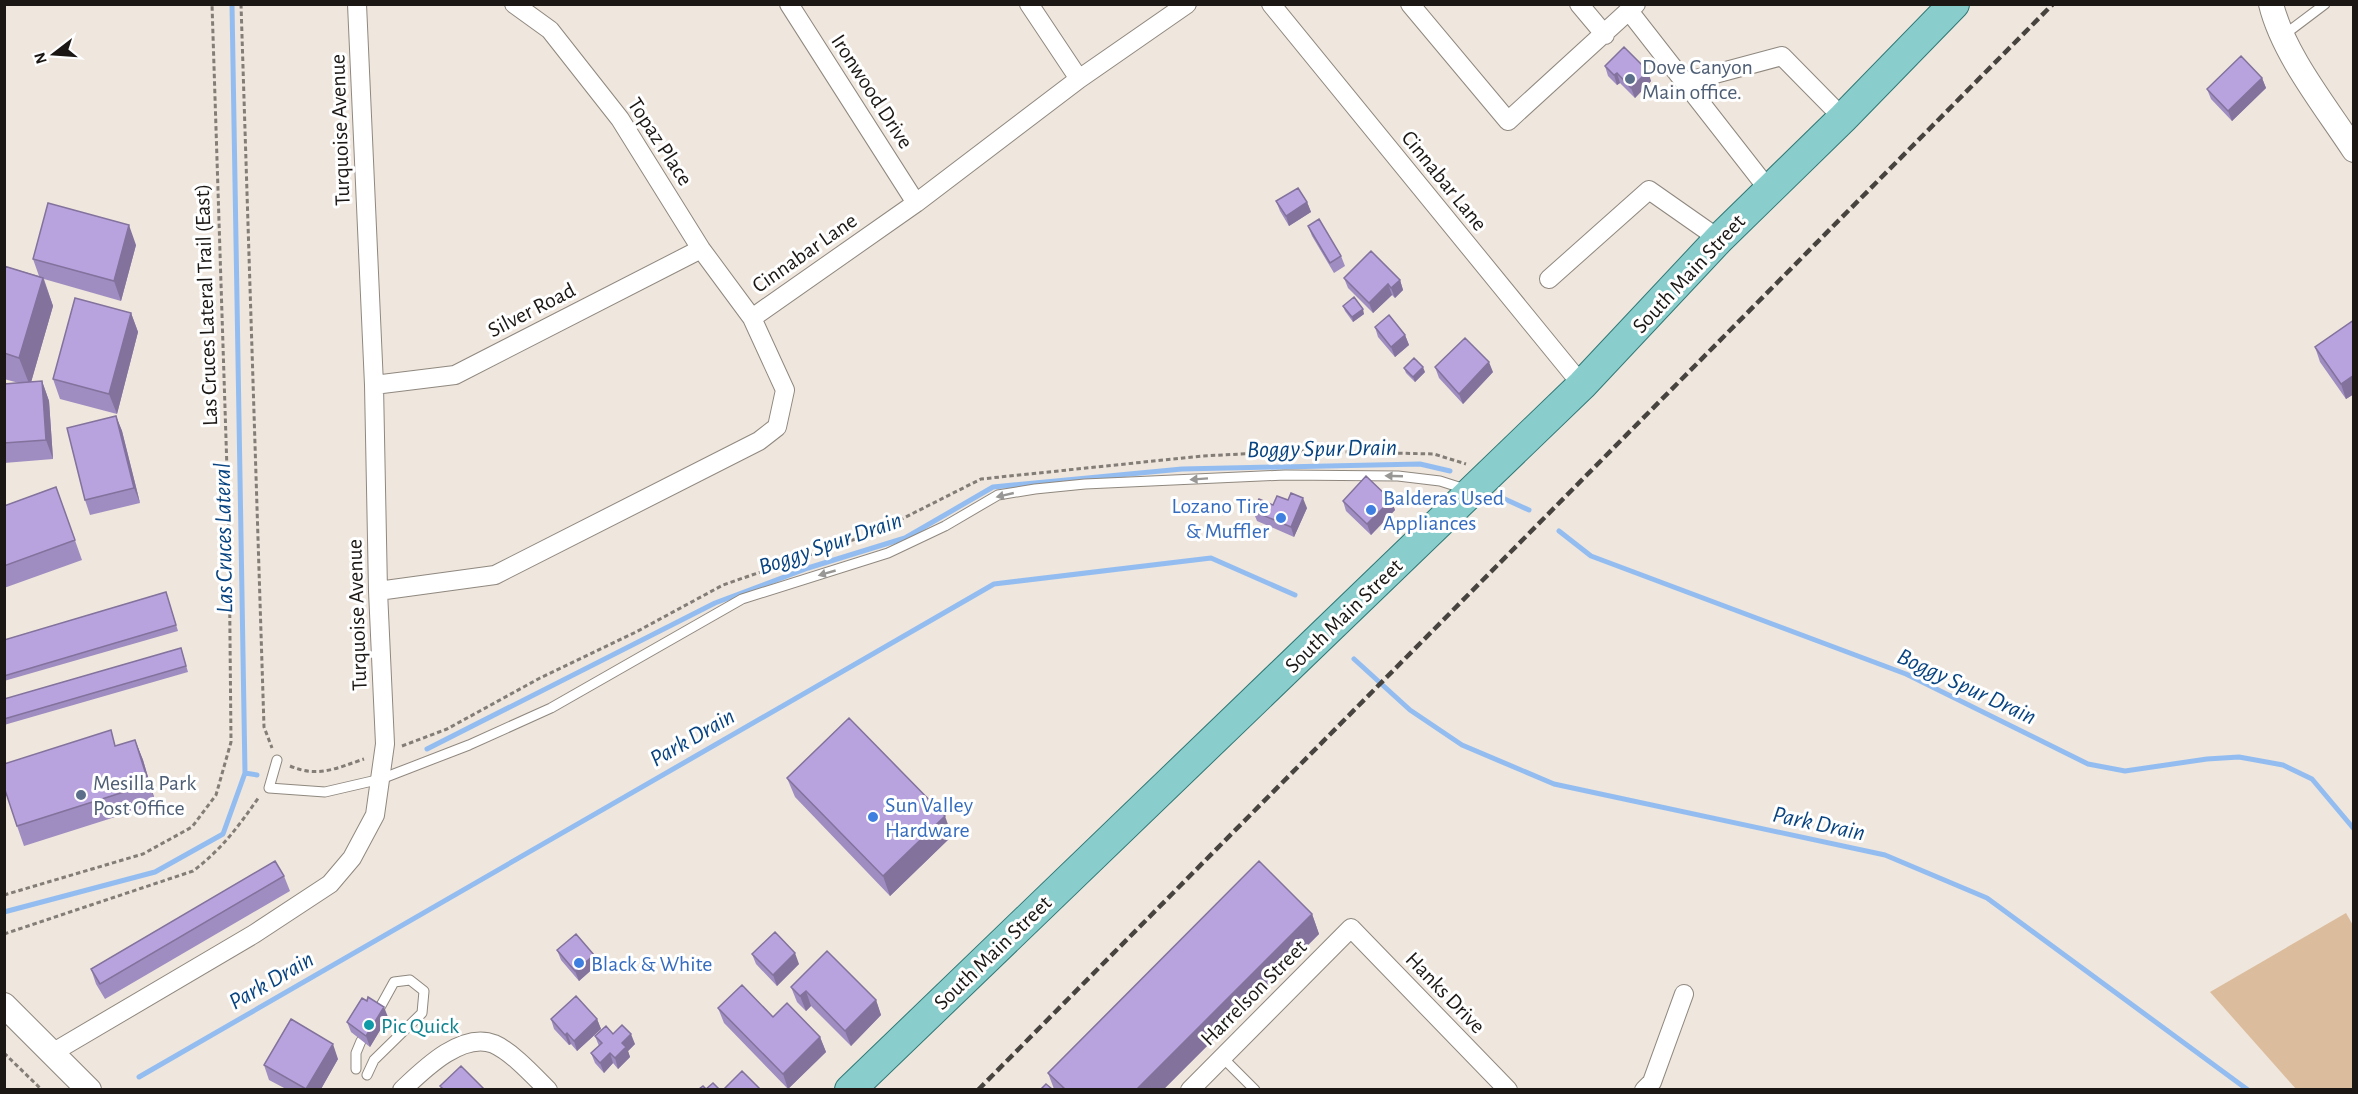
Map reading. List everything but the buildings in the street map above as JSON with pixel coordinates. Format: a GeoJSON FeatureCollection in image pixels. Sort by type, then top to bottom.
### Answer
{"type":"FeatureCollection","features":[{"type":"Feature","properties":{"kind":"main road","name":"South Main Street"},"geometry":{"type":"LineString","coordinates":[[850,1089],[1582,385],[1719,239],[1843,118],[1954,4]]}},
{"type":"Feature","properties":{"kind":"street","name":"Turquoise Avenue"},"geometry":{"type":"LineString","coordinates":[[52,1053],[254,934],[330,884],[352,858],[375,815],[385,744],[378,591],[374,385],[357,4]]}},
{"type":"Feature","properties":{"kind":"street","name":"Topaz Place"},"geometry":{"type":"LineString","coordinates":[[514,4],[550,30],[620,120],[701,249],[752,318]]}},
{"type":"Feature","properties":{"kind":"street","name":"Ironwood Drive"},"geometry":{"type":"LineString","coordinates":[[789,4],[916,202]]}},
{"type":"Feature","properties":{"kind":"street"},"geometry":{"type":"LineString","coordinates":[[1029,4],[1079,79]]}},
{"type":"Feature","properties":{"kind":"street","name":"Cinnabar Lane"},"geometry":{"type":"LineString","coordinates":[[378,591],[495,575],[759,441],[777,427],[785,390],[752,318],[916,202],[1079,79],[1187,4]]}},
{"type":"Feature","properties":{"kind":"street","name":"Cinnabar Lane"},"geometry":{"type":"LineString","coordinates":[[1271,4],[1582,385]]}},
{"type":"Feature","properties":{"kind":"street"},"geometry":{"type":"LineString","coordinates":[[1410,4],[1508,121],[1633,8],[1684,82],[1768,189]]}},
{"type":"Feature","properties":{"kind":"street"},"geometry":{"type":"LineString","coordinates":[[1579,4],[1605,35]]}},
{"type":"Feature","properties":{"kind":"street"},"geometry":{"type":"LineString","coordinates":[[2271,4],[2282,37],[2354,150]]}},
{"type":"Feature","properties":{"kind":"street"},"geometry":{"type":"LineString","coordinates":[[1684,82],[1782,56],[1843,118]]}},
{"type":"Feature","properties":{"kind":"street"},"geometry":{"type":"LineString","coordinates":[[1549,279],[1649,190],[1719,239]]}},
{"type":"Feature","properties":{"kind":"street","name":"Silver Road"},"geometry":{"type":"LineString","coordinates":[[374,385],[455,375],[701,249]]}},
{"type":"Feature","properties":{"kind":"street","name":"Harrelson Street"},"geometry":{"type":"LineString","coordinates":[[1190,1089],[1350,928]]}},
{"type":"Feature","properties":{"kind":"street","name":"Hanks Drive"},"geometry":{"type":"LineString","coordinates":[[1350,928],[1508,1089]]}},
{"type":"Feature","properties":{"kind":"street"},"geometry":{"type":"LineString","coordinates":[[1644,1089],[1652,1082],[1684,994]]}},
{"type":"Feature","properties":{"kind":"street"},"geometry":{"type":"LineString","coordinates":[[4,1005],[89,1089]]}},
{"type":"Feature","properties":{"kind":"street"},"geometry":{"type":"LineString","coordinates":[[402,1089],[443,1055],[468,1042],[493,1044],[523,1066],[548,1089]]}},
{"type":"Feature","properties":{"kind":"lane"},"geometry":{"type":"LineString","coordinates":[[2282,37],[2325,4]]}},
{"type":"Feature","properties":{"kind":"lane"},"geometry":{"type":"LineString","coordinates":[[277,760],[269,788],[325,792],[381,779],[470,744],[551,708],[742,599],[888,553],[945,526],[999,495],[1085,484],[1285,475],[1398,476],[1440,481],[1471,491]]}},
{"type":"Feature","properties":{"kind":"lane"},"geometry":{"type":"LineString","coordinates":[[367,1075],[375,1060],[422,1013],[424,991],[410,980],[394,982],[378,1011]]}},
{"type":"Feature","properties":{"kind":"lane"},"geometry":{"type":"LineString","coordinates":[[356,1069],[356,1053],[361,1041]]}},
{"type":"Feature","properties":{"kind":"lane"},"geometry":{"type":"LineString","coordinates":[[1222,1057],[1255,1089]]}},
{"type":"Feature","properties":{"kind":"path","name":"Las Cruces Lateral Trail (East)"},"geometry":{"type":"LineString","coordinates":[[4,895],[143,854],[192,827],[216,795],[231,742],[230,532],[212,4]]}},
{"type":"Feature","properties":{"kind":"path"},"geometry":{"type":"LineString","coordinates":[[4,934],[193,870],[227,842],[261,795],[269,788]]}},
{"type":"Feature","properties":{"kind":"path"},"geometry":{"type":"LineString","coordinates":[[4,1053],[42,1089]]}},
{"type":"Feature","properties":{"kind":"shaded area"},"geometry":{"type":"Polygon","coordinates":[[[2346,913],[2354,927],[2353,1089],[2296,1089],[2210,992],[2346,913]]]}},
{"type":"Feature","properties":{"kind":"waterway","name":"Las Cruces Lateral"},"geometry":{"type":"LineString","coordinates":[[4,912],[155,872],[223,834],[245,773],[232,4]]}},
{"type":"Feature","properties":{"kind":"waterway","name":"Boggy Spur Drain"},"geometry":{"type":"LineString","coordinates":[[427,749],[715,603],[808,568],[905,538],[993,487],[1182,469],[1420,464],[1450,471]]}},
{"type":"Feature","properties":{"kind":"waterway","name":"Boggy Spur Drain"},"geometry":{"type":"LineString","coordinates":[[1496,495],[1529,510]]}},
{"type":"Feature","properties":{"kind":"waterway","name":"Boggy Spur Drain"},"geometry":{"type":"LineString","coordinates":[[1559,531],[1591,556],[1906,674],[2088,764],[2125,771],[2207,759],[2239,757],[2283,765],[2312,779],[2354,829]]}},
{"type":"Feature","properties":{"kind":"waterway","name":"Park Drain"},"geometry":{"type":"LineString","coordinates":[[139,1077],[994,584],[1211,558],[1295,595]]}},
{"type":"Feature","properties":{"kind":"waterway","name":"Park Drain"},"geometry":{"type":"LineString","coordinates":[[1354,659],[1410,710],[1462,745],[1554,784],[1885,855],[1987,898],[2248,1090]]}},
{"type":"Feature","properties":{"kind":"waterway","name":"Boggy Spur Drain"},"geometry":{"type":"LineString","coordinates":[[245,773],[257,775]]}},
{"type":"Feature","properties":{"kind":"railway"},"geometry":{"type":"LineString","coordinates":[[978,1090],[2053,4]]}},
{"type":"Feature","properties":{"kind":"place","name":"Dove Canyon Main office."},"geometry":{"type":"Point","coordinates":[1630,79]}},
{"type":"Feature","properties":{"kind":"place","name":"Balderas Used Appliances"},"geometry":{"type":"Point","coordinates":[1371,510]}},
{"type":"Feature","properties":{"kind":"place","name":"Lozano Tire & Muffler"},"geometry":{"type":"Point","coordinates":[1281,518]}},
{"type":"Feature","properties":{"kind":"place","name":"Mesilla Park Post Office"},"geometry":{"type":"Point","coordinates":[81,795]}},
{"type":"Feature","properties":{"kind":"place","name":"Sun Valley Hardware"},"geometry":{"type":"Point","coordinates":[873,817]}},
{"type":"Feature","properties":{"kind":"place","name":"Black & White"},"geometry":{"type":"Point","coordinates":[579,963]}},
{"type":"Feature","properties":{"kind":"place","name":"Pic Quick"},"geometry":{"type":"Point","coordinates":[369,1025]}}]}
